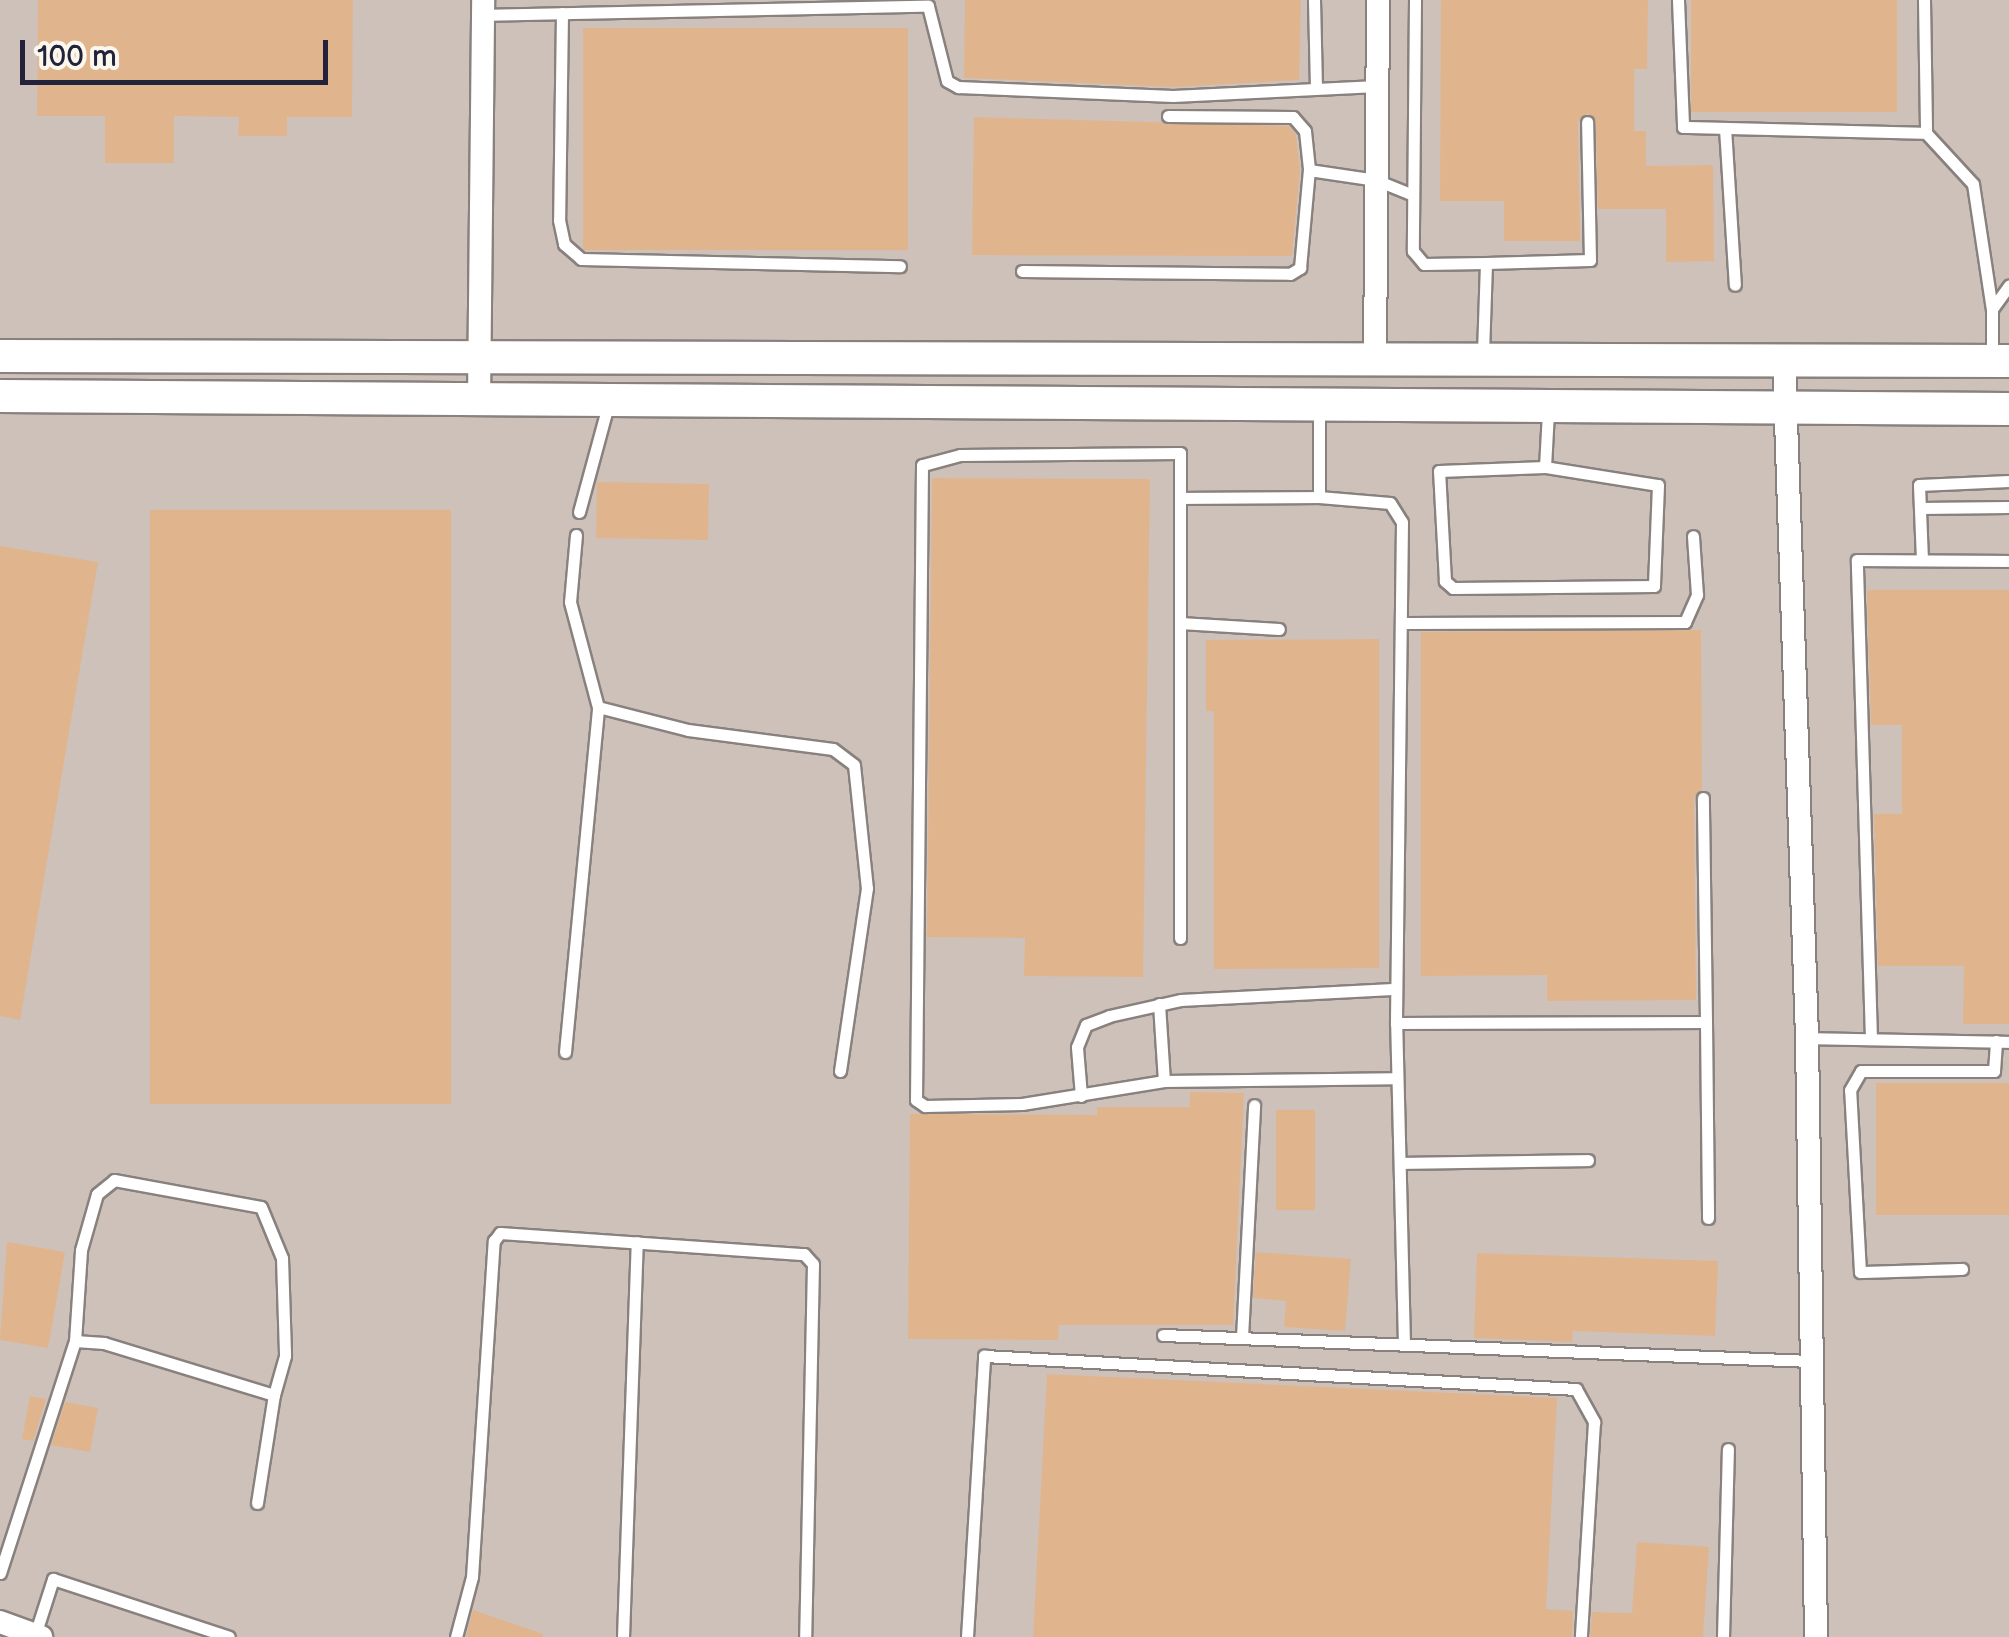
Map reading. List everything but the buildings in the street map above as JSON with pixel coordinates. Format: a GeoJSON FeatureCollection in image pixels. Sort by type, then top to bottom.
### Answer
{"type":"FeatureCollection","features":[{"type":"Feature","properties":{"kind":"street"},"geometry":{"type":"LineString","coordinates":[[1375,357],[1378,0]]}},
{"type":"Feature","properties":{"kind":"street"},"geometry":{"type":"LineString","coordinates":[[480,400],[483,8]]}},
{"type":"Feature","properties":{"kind":"street"},"geometry":{"type":"LineString","coordinates":[[0,356],[2001,361]]}},
{"type":"Feature","properties":{"kind":"street"},"geometry":{"type":"LineString","coordinates":[[771,359],[772,402]]}},
{"type":"Feature","properties":{"kind":"street"},"geometry":{"type":"LineString","coordinates":[[1784,361],[1807,1038],[1816,1637]]}},
{"type":"Feature","properties":{"kind":"street"},"geometry":{"type":"LineString","coordinates":[[0,396],[1786,410],[2009,408]]}},
{"type":"Feature","properties":{"kind":"street"},"geometry":{"type":"LineString","coordinates":[[0,1622],[38,1636]]}},
{"type":"Feature","properties":{"kind":"lane"},"geometry":{"type":"LineString","coordinates":[[1314,0],[1316,88]]}},
{"type":"Feature","properties":{"kind":"lane"},"geometry":{"type":"LineString","coordinates":[[1415,0],[1413,251],[1424,264],[1590,260],[1587,122]]}},
{"type":"Feature","properties":{"kind":"lane"},"geometry":{"type":"LineString","coordinates":[[1678,0],[1678,120],[1683,127],[1926,133]]}},
{"type":"Feature","properties":{"kind":"lane"},"geometry":{"type":"LineString","coordinates":[[1924,0],[1926,133],[1973,184],[2001,361]]}},
{"type":"Feature","properties":{"kind":"lane"},"geometry":{"type":"LineString","coordinates":[[483,8],[562,13],[928,6],[948,81],[958,87],[1173,96],[1378,86]]}},
{"type":"Feature","properties":{"kind":"lane"},"geometry":{"type":"LineString","coordinates":[[562,13],[560,220],[564,244],[581,259],[900,266]]}},
{"type":"Feature","properties":{"kind":"lane"},"geometry":{"type":"LineString","coordinates":[[1022,271],[1290,274],[1300,268],[1309,170],[1305,131],[1293,117],[1168,116]]}},
{"type":"Feature","properties":{"kind":"lane"},"geometry":{"type":"LineString","coordinates":[[1724,128],[1735,285]]}},
{"type":"Feature","properties":{"kind":"lane"},"geometry":{"type":"LineString","coordinates":[[1309,170],[1376,180],[1413,195]]}},
{"type":"Feature","properties":{"kind":"lane"},"geometry":{"type":"LineString","coordinates":[[1483,359],[1486,263]]}},
{"type":"Feature","properties":{"kind":"lane"},"geometry":{"type":"LineString","coordinates":[[1992,309],[2009,286]]}},
{"type":"Feature","properties":{"kind":"lane"},"geometry":{"type":"LineString","coordinates":[[579,512],[609,401]]}},
{"type":"Feature","properties":{"kind":"lane"},"geometry":{"type":"LineString","coordinates":[[1319,404],[1319,497]]}},
{"type":"Feature","properties":{"kind":"lane"},"geometry":{"type":"LineString","coordinates":[[1545,467],[1548,406]]}},
{"type":"Feature","properties":{"kind":"lane"},"geometry":{"type":"LineString","coordinates":[[1180,938],[1180,454],[960,455],[922,464],[916,1100],[925,1106],[1022,1104],[1164,1080],[1394,1078]]}},
{"type":"Feature","properties":{"kind":"lane"},"geometry":{"type":"LineString","coordinates":[[1545,467],[1658,485],[1654,586],[1454,588],[1445,581],[1439,471],[1545,467]]}},
{"type":"Feature","properties":{"kind":"lane"},"geometry":{"type":"LineString","coordinates":[[1922,560],[1919,485],[2009,481]]}},
{"type":"Feature","properties":{"kind":"lane"},"geometry":{"type":"LineString","coordinates":[[1180,498],[1319,497],[1390,504],[1402,522],[1405,623],[1392,989],[1396,1023],[1394,1078],[1402,1163],[1404,1344]]}},
{"type":"Feature","properties":{"kind":"lane"},"geometry":{"type":"LineString","coordinates":[[1920,508],[2009,507]]}},
{"type":"Feature","properties":{"kind":"lane"},"geometry":{"type":"LineString","coordinates":[[566,1052],[598,707],[570,602],[576,535]]}},
{"type":"Feature","properties":{"kind":"lane"},"geometry":{"type":"LineString","coordinates":[[1405,623],[1685,622],[1697,595],[1693,536]]}},
{"type":"Feature","properties":{"kind":"lane"},"geometry":{"type":"LineString","coordinates":[[1871,1039],[1857,560],[2009,561]]}},
{"type":"Feature","properties":{"kind":"lane"},"geometry":{"type":"LineString","coordinates":[[1180,623],[1279,629]]}},
{"type":"Feature","properties":{"kind":"lane"},"geometry":{"type":"LineString","coordinates":[[598,707],[688,730],[833,749],[854,765],[867,888],[840,1071]]}},
{"type":"Feature","properties":{"kind":"lane"},"geometry":{"type":"LineString","coordinates":[[1702,798],[1708,1218]]}},
{"type":"Feature","properties":{"kind":"lane"},"geometry":{"type":"LineString","coordinates":[[1081,1096],[1077,1047],[1086,1025],[1160,1004],[1392,989]]}},
{"type":"Feature","properties":{"kind":"lane"},"geometry":{"type":"LineString","coordinates":[[1160,1004],[1164,1080]]}},
{"type":"Feature","properties":{"kind":"lane"},"geometry":{"type":"LineString","coordinates":[[1396,1023],[1706,1022]]}},
{"type":"Feature","properties":{"kind":"lane"},"geometry":{"type":"LineString","coordinates":[[1807,1038],[2002,1042],[1994,1071]]}},
{"type":"Feature","properties":{"kind":"lane"},"geometry":{"type":"LineString","coordinates":[[1962,1269],[1860,1272],[1850,1090],[1860,1071],[2009,1071]]}},
{"type":"Feature","properties":{"kind":"lane"},"geometry":{"type":"LineString","coordinates":[[1242,1338],[1254,1105]]}},
{"type":"Feature","properties":{"kind":"lane"},"geometry":{"type":"LineString","coordinates":[[1402,1163],[1588,1160]]}},
{"type":"Feature","properties":{"kind":"lane"},"geometry":{"type":"LineString","coordinates":[[0,1573],[75,1341],[81,1250],[98,1194],[114,1180],[261,1207],[282,1258],[285,1356],[274,1395],[257,1503]]}},
{"type":"Feature","properties":{"kind":"lane"},"geometry":{"type":"LineString","coordinates":[[456,1637],[472,1577],[494,1241],[500,1233],[804,1254],[813,1264],[805,1637]]}},
{"type":"Feature","properties":{"kind":"lane"},"geometry":{"type":"LineString","coordinates":[[623,1637],[638,1242]]}},
{"type":"Feature","properties":{"kind":"lane"},"geometry":{"type":"LineString","coordinates":[[1163,1334],[1812,1361]]}},
{"type":"Feature","properties":{"kind":"lane"},"geometry":{"type":"LineString","coordinates":[[75,1341],[104,1344],[274,1395]]}},
{"type":"Feature","properties":{"kind":"lane"},"geometry":{"type":"LineString","coordinates":[[967,1637],[984,1356],[1576,1388],[1594,1422],[1581,1637]]}},
{"type":"Feature","properties":{"kind":"lane"},"geometry":{"type":"LineString","coordinates":[[1724,1637],[1728,1449]]}},
{"type":"Feature","properties":{"kind":"lane"},"geometry":{"type":"LineString","coordinates":[[38,1636],[53,1579],[229,1637]]}},
{"type":"Feature","properties":{"kind":"shaded area"},"geometry":{"type":"Polygon","coordinates":[[[0,0],[2009,0],[2009,1637],[0,1637],[0,0]]]}}]}
